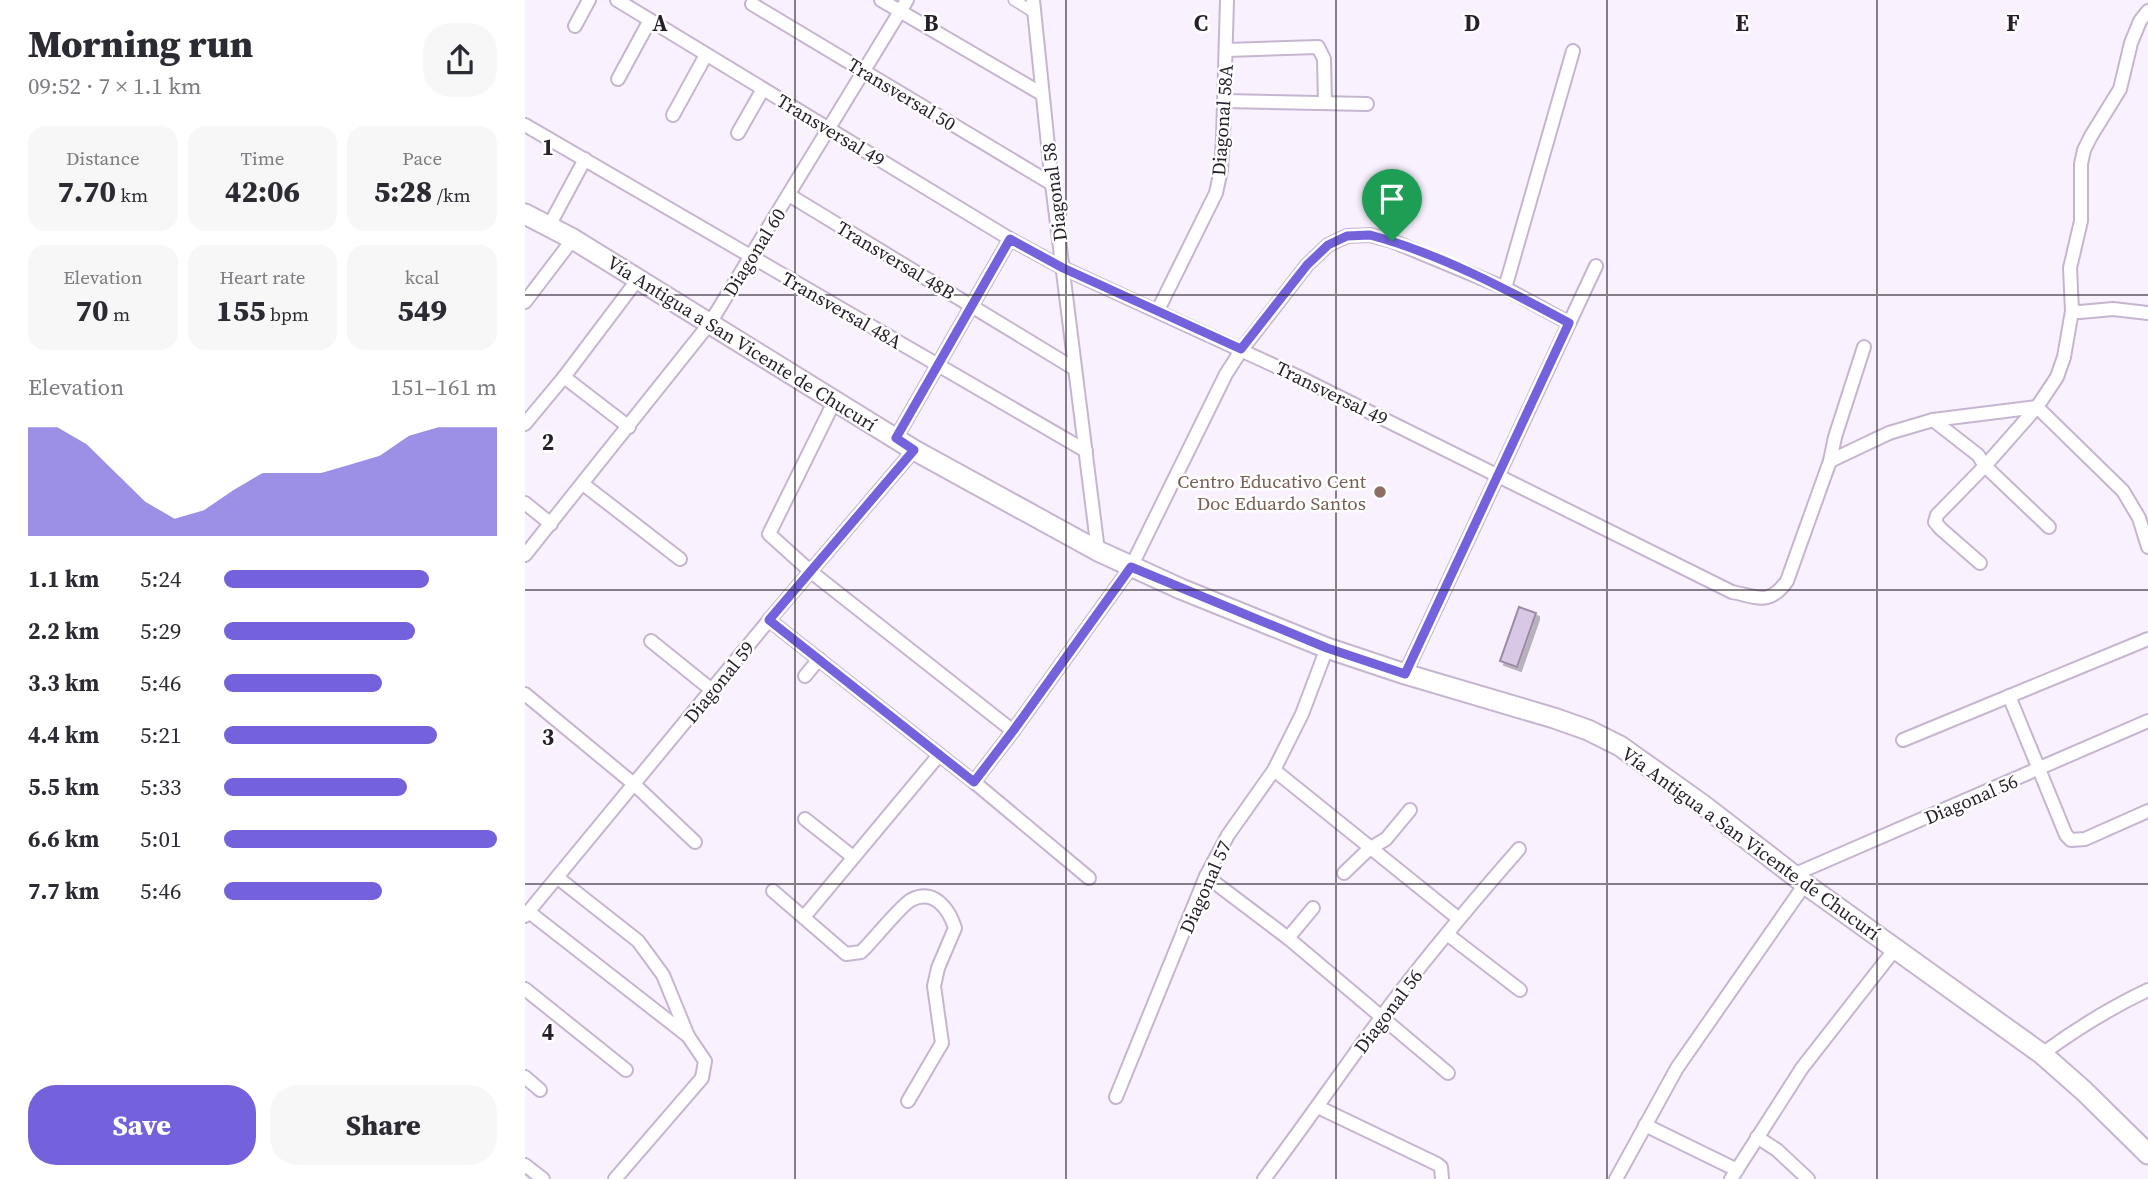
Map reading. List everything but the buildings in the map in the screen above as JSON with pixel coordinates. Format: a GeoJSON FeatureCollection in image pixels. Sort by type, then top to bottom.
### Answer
{"type":"FeatureCollection","features":[{"type":"Feature","properties":{"kind":"main road","name":"Vía Antigua a San Vicente de Chucurí"},"geometry":{"type":"LineString","coordinates":[[525,214],[573,239],[914,450],[1098,551],[1327,648],[1555,718],[1620,746],[1703,804],[1799,880],[2042,1054],[2148,1154]]}},
{"type":"Feature","properties":{"kind":"street"},"geometry":{"type":"LineString","coordinates":[[575,26],[589,0]]}},
{"type":"Feature","properties":{"kind":"street","name":"Transversal 49"},"geometry":{"type":"LineString","coordinates":[[617,0],[1010,239],[1063,268],[1241,349],[1732,592],[1766,599],[1778,593],[1787,580],[1830,461]]}},
{"type":"Feature","properties":{"kind":"street"},"geometry":{"type":"LineString","coordinates":[[881,0],[904,5],[1042,94]]}},
{"type":"Feature","properties":{"kind":"street"},"geometry":{"type":"LineString","coordinates":[[1014,0],[1034,6]]}},
{"type":"Feature","properties":{"kind":"street","name":"Diagonal 58A"},"geometry":{"type":"LineString","coordinates":[[1158,310],[1216,193],[1221,170],[1225,101],[1227,0]]}},
{"type":"Feature","properties":{"kind":"street","name":"Transversal 50"},"geometry":{"type":"LineString","coordinates":[[752,4],[1052,184]]}},
{"type":"Feature","properties":{"kind":"street","name":"Diagonal 60"},"geometry":{"type":"LineString","coordinates":[[525,555],[711,323],[904,5]]}},
{"type":"Feature","properties":{"kind":"street","name":"Diagonal 58"},"geometry":{"type":"LineString","coordinates":[[1034,6],[1052,184],[1098,551]]}},
{"type":"Feature","properties":{"kind":"street"},"geometry":{"type":"LineString","coordinates":[[1980,563],[1941,529],[1935,522],[1937,515],[2037,407],[2057,377],[2064,357],[2071,316],[2070,268],[2081,221],[2081,164],[2084,150],[2120,89],[2131,43],[2148,10]]}},
{"type":"Feature","properties":{"kind":"street"},"geometry":{"type":"LineString","coordinates":[[618,79],[650,20]]}},
{"type":"Feature","properties":{"kind":"street"},"geometry":{"type":"LineString","coordinates":[[1226,50],[1318,47],[1324,59],[1325,103]]}},
{"type":"Feature","properties":{"kind":"street"},"geometry":{"type":"LineString","coordinates":[[1505,288],[1573,51]]}},
{"type":"Feature","properties":{"kind":"street"},"geometry":{"type":"LineString","coordinates":[[673,115],[706,55]]}},
{"type":"Feature","properties":{"kind":"street"},"geometry":{"type":"LineString","coordinates":[[738,133],[763,89]]}},
{"type":"Feature","properties":{"kind":"street"},"geometry":{"type":"LineString","coordinates":[[1225,101],[1367,104]]}},
{"type":"Feature","properties":{"kind":"street","name":"Transversal 48A"},"geometry":{"type":"LineString","coordinates":[[525,125],[1086,451]]}},
{"type":"Feature","properties":{"kind":"street"},"geometry":{"type":"LineString","coordinates":[[549,226],[585,159]]}},
{"type":"Feature","properties":{"kind":"street","name":"Transversal 48B"},"geometry":{"type":"LineString","coordinates":[[789,195],[1075,369]]}},
{"type":"Feature","properties":{"kind":"street"},"geometry":{"type":"LineString","coordinates":[[974,782],[1131,567],[1226,374],[1241,349],[1307,265],[1328,245],[1347,236],[1370,235],[1392,241],[1505,288],[1569,323]]}},
{"type":"Feature","properties":{"kind":"street"},"geometry":{"type":"LineString","coordinates":[[525,302],[573,239]]}},
{"type":"Feature","properties":{"kind":"street"},"geometry":{"type":"LineString","coordinates":[[896,438],[1010,239]]}},
{"type":"Feature","properties":{"kind":"street"},"geometry":{"type":"LineString","coordinates":[[1405,674],[1596,266]]}},
{"type":"Feature","properties":{"kind":"street"},"geometry":{"type":"LineString","coordinates":[[525,424],[638,279]]}},
{"type":"Feature","properties":{"kind":"street"},"geometry":{"type":"LineString","coordinates":[[2071,316],[2080,312],[2113,309],[2148,313]]}},
{"type":"Feature","properties":{"kind":"street"},"geometry":{"type":"LineString","coordinates":[[1830,461],[1864,347]]}},
{"type":"Feature","properties":{"kind":"street"},"geometry":{"type":"LineString","coordinates":[[564,377],[629,427]]}},
{"type":"Feature","properties":{"kind":"street"},"geometry":{"type":"LineString","coordinates":[[835,400],[769,534],[810,571],[1013,731]]}},
{"type":"Feature","properties":{"kind":"street"},"geometry":{"type":"LineString","coordinates":[[1830,461],[1889,433],[1933,421],[2037,407]]}},
{"type":"Feature","properties":{"kind":"street"},"geometry":{"type":"LineString","coordinates":[[2037,407],[2123,491],[2132,504],[2148,547]]}},
{"type":"Feature","properties":{"kind":"street"},"geometry":{"type":"LineString","coordinates":[[1933,421],[1978,455],[1985,466],[2049,527]]}},
{"type":"Feature","properties":{"kind":"street","name":"Diagonal 59"},"geometry":{"type":"LineString","coordinates":[[527,914],[769,620],[914,450]]}},
{"type":"Feature","properties":{"kind":"street"},"geometry":{"type":"LineString","coordinates":[[583,484],[680,559]]}},
{"type":"Feature","properties":{"kind":"street"},"geometry":{"type":"LineString","coordinates":[[525,503],[551,524]]}},
{"type":"Feature","properties":{"kind":"street"},"geometry":{"type":"LineString","coordinates":[[769,620],[1089,877]]}},
{"type":"Feature","properties":{"kind":"street"},"geometry":{"type":"LineString","coordinates":[[1903,740],[2148,639]]}},
{"type":"Feature","properties":{"kind":"street"},"geometry":{"type":"LineString","coordinates":[[651,641],[713,691]]}},
{"type":"Feature","properties":{"kind":"street","name":"Diagonal 57"},"geometry":{"type":"LineString","coordinates":[[1116,1097],[1206,876],[1228,835],[1274,770],[1302,714],[1327,648]]}},
{"type":"Feature","properties":{"kind":"street"},"geometry":{"type":"LineString","coordinates":[[805,676],[819,659]]}},
{"type":"Feature","properties":{"kind":"street"},"geometry":{"type":"LineString","coordinates":[[525,694],[635,785],[695,842]]}},
{"type":"Feature","properties":{"kind":"street"},"geometry":{"type":"LineString","coordinates":[[2009,696],[2066,835],[2071,840],[2085,839],[2148,811]]}},
{"type":"Feature","properties":{"kind":"street","name":"Diagonal 56"},"geometry":{"type":"LineString","coordinates":[[1799,880],[2148,721]]}},
{"type":"Feature","properties":{"kind":"street"},"geometry":{"type":"LineString","coordinates":[[804,917],[939,755]]}},
{"type":"Feature","properties":{"kind":"street"},"geometry":{"type":"LineString","coordinates":[[1274,770],[1459,919]]}},
{"type":"Feature","properties":{"kind":"street"},"geometry":{"type":"LineString","coordinates":[[1344,873],[1369,849],[1386,839],[1410,810]]}},
{"type":"Feature","properties":{"kind":"street"},"geometry":{"type":"LineString","coordinates":[[804,819],[853,857]]}},
{"type":"Feature","properties":{"kind":"street","name":"Diagonal 56"},"geometry":{"type":"LineString","coordinates":[[1264,1179],[1381,1017],[1519,849]]}},
{"type":"Feature","properties":{"kind":"street"},"geometry":{"type":"LineString","coordinates":[[1206,876],[1287,938],[1448,1073]]}},
{"type":"Feature","properties":{"kind":"street"},"geometry":{"type":"LineString","coordinates":[[558,878],[638,941],[663,975],[688,1036],[705,1061],[702,1078],[615,1179]]}},
{"type":"Feature","properties":{"kind":"street"},"geometry":{"type":"LineString","coordinates":[[1615,1179],[1677,1069],[1799,880]]}},
{"type":"Feature","properties":{"kind":"street"},"geometry":{"type":"LineString","coordinates":[[773,891],[846,954],[861,952],[910,900],[924,898],[940,901],[950,913],[955,928],[938,968],[934,986],[942,1043],[908,1101]]}},
{"type":"Feature","properties":{"kind":"street"},"geometry":{"type":"LineString","coordinates":[[1287,938],[1314,908]]}},
{"type":"Feature","properties":{"kind":"street"},"geometry":{"type":"LineString","coordinates":[[527,914],[688,1036]]}},
{"type":"Feature","properties":{"kind":"street"},"geometry":{"type":"LineString","coordinates":[[1447,934],[1520,990]]}},
{"type":"Feature","properties":{"kind":"street"},"geometry":{"type":"LineString","coordinates":[[1645,1125],[1734,1174],[1802,1068],[1895,949]]}},
{"type":"Feature","properties":{"kind":"street"},"geometry":{"type":"LineString","coordinates":[[525,989],[626,1070]]}},
{"type":"Feature","properties":{"kind":"street"},"geometry":{"type":"LineString","coordinates":[[2042,1054],[2092,1020],[2148,990]]}},
{"type":"Feature","properties":{"kind":"street"},"geometry":{"type":"LineString","coordinates":[[525,1077],[540,1090]]}},
{"type":"Feature","properties":{"kind":"street"},"geometry":{"type":"LineString","coordinates":[[1318,1107],[1437,1164],[1441,1167],[1442,1179]]}},
{"type":"Feature","properties":{"kind":"street"},"geometry":{"type":"LineString","coordinates":[[1757,1137],[1777,1150],[1808,1179]]}},
{"type":"Feature","properties":{"kind":"street"},"geometry":{"type":"LineString","coordinates":[[525,1165],[543,1179]]}},
{"type":"Feature","properties":{"kind":"place","name":"Centro Educativo Cent Doc Eduardo Santos"},"geometry":{"type":"Point","coordinates":[1380,492]}},
{"type":"Feature","properties":{"kind":"route"},"geometry":{"type":"LineString","coordinates":[[1370,235],[1392,241],[1505,288],[1569,323],[1405,674],[1327,648],[1131,567],[974,782],[769,620],[914,450],[896,438],[1010,239],[1063,268],[1241,349],[1307,265],[1328,245],[1347,236],[1370,235]]}}]}
